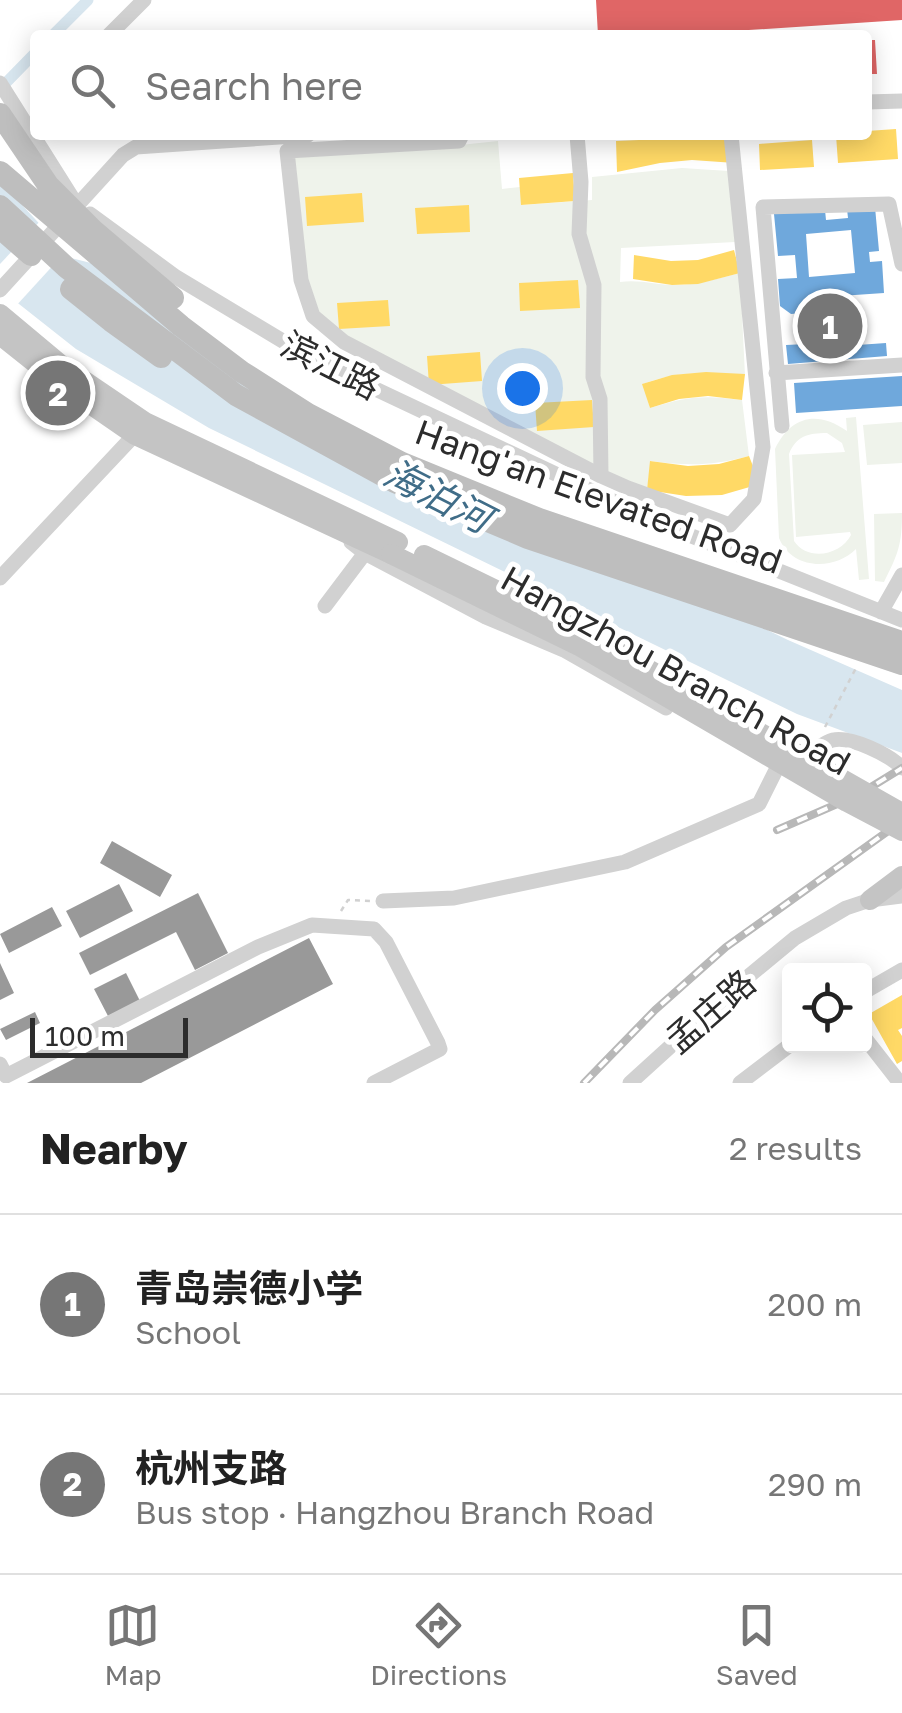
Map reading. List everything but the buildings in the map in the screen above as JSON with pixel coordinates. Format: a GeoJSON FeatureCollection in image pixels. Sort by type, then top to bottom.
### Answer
{"type":"FeatureCollection","features":[{"type":"Feature","properties":{"kind":"highway"},"geometry":{"type":"LineString","coordinates":[[11,111],[48,185],[94,230],[261,372],[373,436],[463,477],[592,523],[756,593]]}},
{"type":"Feature","properties":{"kind":"highway","name":"Hang'an Elevated Road"},"geometry":{"type":"LineString","coordinates":[[0,172],[181,326],[242,372],[308,414],[402,463],[538,519],[902,642]]}},
{"type":"Feature","properties":{"kind":"highway","name":"Hang'an Elevated Road"},"geometry":{"type":"LineString","coordinates":[[0,206],[67,268],[236,395],[395,482],[553,547],[902,664]]}},
{"type":"Feature","properties":{"kind":"highway"},"geometry":{"type":"LineString","coordinates":[[0,228],[111,321],[217,394],[298,442],[405,496],[553,547]]}},
{"type":"Feature","properties":{"kind":"main road","name":"Hangzhou Branch Road"},"geometry":{"type":"LineString","coordinates":[[0,314],[140,428],[586,634],[902,813]]}},
{"type":"Feature","properties":{"kind":"main road","name":"Hangzhou Branch Road"},"geometry":{"type":"LineString","coordinates":[[0,335],[64,386],[140,428],[332,527],[395,548],[582,648],[902,831]]}},
{"type":"Feature","properties":{"kind":"main road"},"geometry":{"type":"LineString","coordinates":[[870,900],[902,876]]}},
{"type":"Feature","properties":{"kind":"street"},"geometry":{"type":"LineString","coordinates":[[114,30],[144,0]]}},
{"type":"Feature","properties":{"kind":"street","name":"滨江路"},"geometry":{"type":"LineString","coordinates":[[0,83],[11,111],[74,210],[316,361],[664,525],[902,620]]}},
{"type":"Feature","properties":{"kind":"street"},"geometry":{"type":"LineString","coordinates":[[872,102],[902,101]]}},
{"type":"Feature","properties":{"kind":"street"},"geometry":{"type":"LineString","coordinates":[[0,290],[123,155],[136,148],[242,140]]}},
{"type":"Feature","properties":{"kind":"street"},"geometry":{"type":"LineString","coordinates":[[460,140],[288,151],[301,280],[313,316],[344,342],[601,476],[730,525],[754,499],[763,446],[732,140]]}},
{"type":"Feature","properties":{"kind":"street"},"geometry":{"type":"LineString","coordinates":[[578,140],[579,234],[594,285],[592,377],[600,398],[601,476]]}},
{"type":"Feature","properties":{"kind":"street"},"geometry":{"type":"LineString","coordinates":[[782,426],[763,207],[889,204],[902,264]]}},
{"type":"Feature","properties":{"kind":"street"},"geometry":{"type":"LineString","coordinates":[[746,278],[768,276]]}},
{"type":"Feature","properties":{"kind":"street"},"geometry":{"type":"LineString","coordinates":[[776,372],[902,365]]}},
{"type":"Feature","properties":{"kind":"street"},"geometry":{"type":"LineString","coordinates":[[0,578],[140,428]]}},
{"type":"Feature","properties":{"kind":"street"},"geometry":{"type":"LineString","coordinates":[[332,527],[365,553],[486,617],[564,650],[781,773],[836,739],[888,756],[902,768]]}},
{"type":"Feature","properties":{"kind":"street"},"geometry":{"type":"LineString","coordinates":[[325,606],[365,553]]}},
{"type":"Feature","properties":{"kind":"street"},"geometry":{"type":"LineString","coordinates":[[881,612],[902,575]]}},
{"type":"Feature","properties":{"kind":"street"},"geometry":{"type":"LineString","coordinates":[[382,901],[454,898],[625,862],[759,804],[776,770]]}},
{"type":"Feature","properties":{"kind":"street"},"geometry":{"type":"LineString","coordinates":[[898,896],[902,915]]}},
{"type":"Feature","properties":{"kind":"street","name":"孟庄路"},"geometry":{"type":"LineString","coordinates":[[630,1083],[796,938],[846,908],[898,896]]}},
{"type":"Feature","properties":{"kind":"street"},"geometry":{"type":"LineString","coordinates":[[0,1064],[6,1076],[258,946],[312,924],[378,932],[438,1043],[440,1049],[374,1083]]}},
{"type":"Feature","properties":{"kind":"street"},"geometry":{"type":"LineString","coordinates":[[872,987],[902,970]]}},
{"type":"Feature","properties":{"kind":"street"},"geometry":{"type":"LineString","coordinates":[[872,1047],[900,1083]]}},
{"type":"Feature","properties":{"kind":"street"},"geometry":{"type":"LineString","coordinates":[[740,1083],[782,1051]]}},
{"type":"Feature","properties":{"kind":"path"},"geometry":{"type":"LineString","coordinates":[[826,728],[856,667]]}},
{"type":"Feature","properties":{"kind":"path"},"geometry":{"type":"LineString","coordinates":[[342,912],[348,900],[382,901]]}},
{"type":"Feature","properties":{"kind":"shaded area"},"geometry":{"type":"Polygon","coordinates":[[[498,141],[502,189],[520,187],[522,205],[592,200],[592,177],[682,168],[729,171],[735,242],[621,248],[620,282],[684,285],[740,273],[745,376],[693,374],[643,384],[650,408],[696,398],[742,400],[749,456],[700,464],[651,461],[647,490],[518,430],[313,316],[291,153],[498,141]]]}},
{"type":"Feature","properties":{"kind":"shaded area"},"geometry":{"type":"Polygon","coordinates":[[[856,417],[869,579],[859,580],[856,549],[837,561],[814,564],[793,556],[779,538],[775,449],[781,438],[797,423],[815,419],[847,431],[846,418],[856,417]],[[827,433],[808,435],[795,443],[789,454],[794,541],[807,552],[832,551],[851,535],[850,532],[796,537],[792,455],[845,452],[842,443],[827,433]]]}},
{"type":"Feature","properties":{"kind":"shaded area"},"geometry":{"type":"Polygon","coordinates":[[[902,422],[902,463],[867,465],[863,425],[902,422]]]}},
{"type":"Feature","properties":{"kind":"shaded area"},"geometry":{"type":"Polygon","coordinates":[[[902,513],[896,556],[884,582],[875,581],[874,514],[902,513]]]}},
{"type":"Feature","properties":{"kind":"water","name":"海泊河"},"geometry":{"type":"Polygon","coordinates":[[[0,181],[71,258],[95,264],[333,421],[788,640],[902,690],[902,753],[797,714],[209,428],[76,349],[0,289],[0,181]]]}},
{"type":"Feature","properties":{"kind":"pier"},"geometry":{"type":"Polygon","coordinates":[[[42,219],[69,248],[15,307],[0,295],[0,264],[42,219]]]}},
{"type":"Feature","properties":{"kind":"waterway"},"geometry":{"type":"LineString","coordinates":[[58,30],[88,0]]}},
{"type":"Feature","properties":{"kind":"waterway"},"geometry":{"type":"LineString","coordinates":[[0,89],[30,58]]}},
{"type":"Feature","properties":{"kind":"railway"},"geometry":{"type":"LineString","coordinates":[[777,830],[858,795],[902,768]]}},
{"type":"Feature","properties":{"kind":"railway"},"geometry":{"type":"LineString","coordinates":[[584,1083],[655,1010],[726,947],[902,821]]}},
{"type":"Feature","properties":{"kind":"place","name":"青岛崇德小学"},"geometry":{"type":"Point","coordinates":[830,326]}},
{"type":"Feature","properties":{"kind":"place","name":"杭州支路"},"geometry":{"type":"Point","coordinates":[58,393]}}]}
